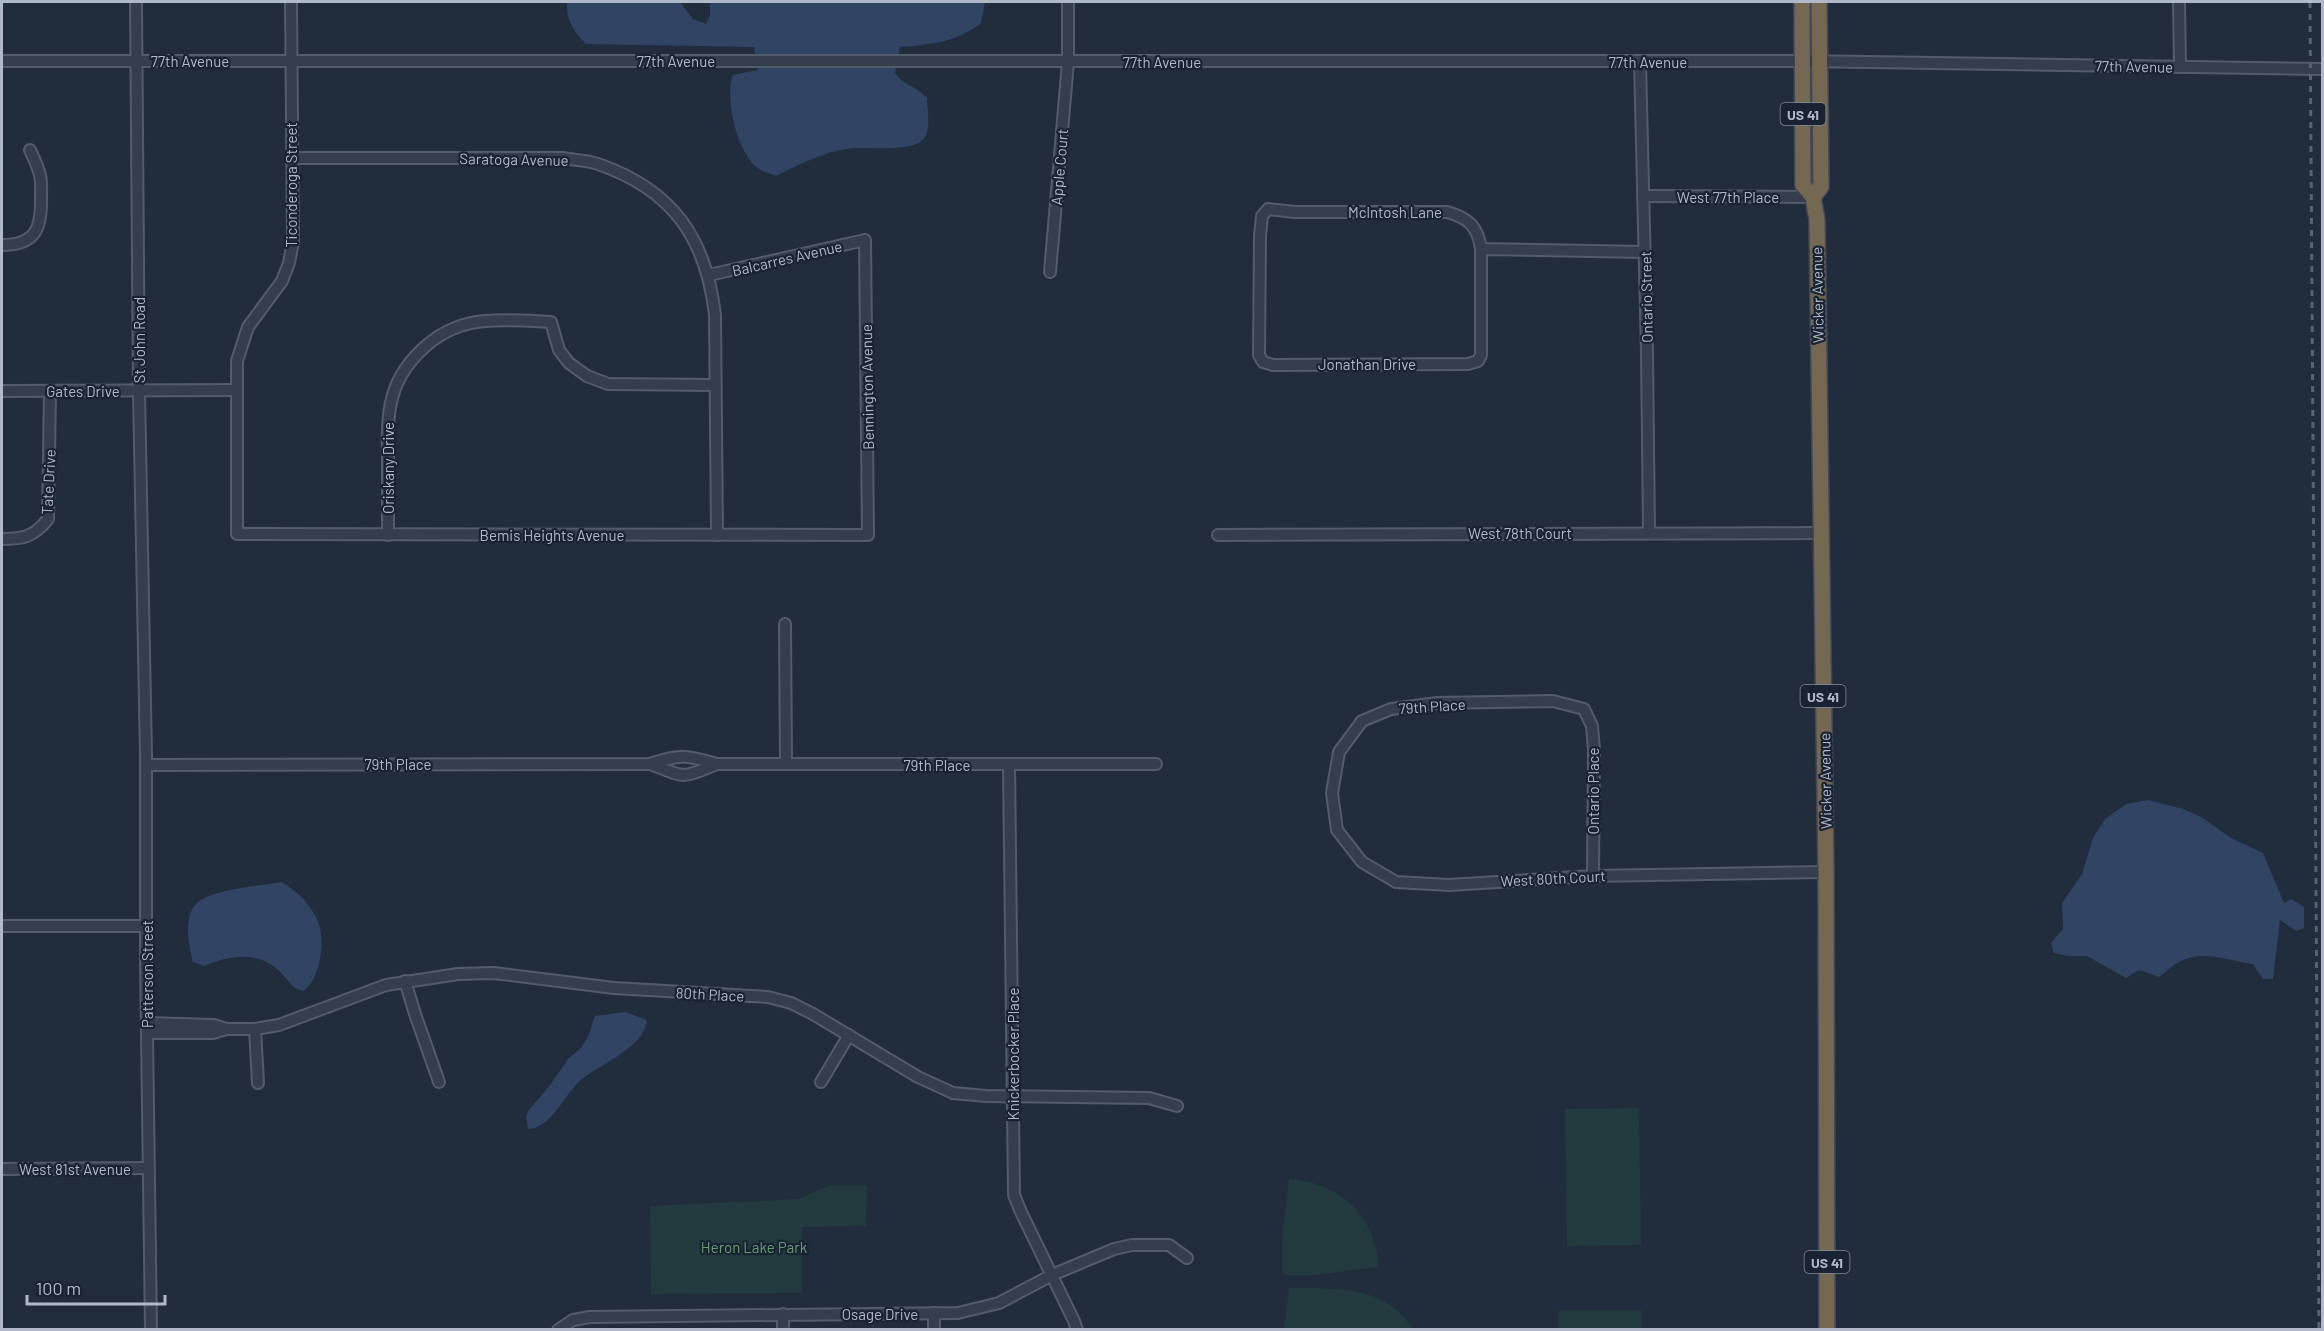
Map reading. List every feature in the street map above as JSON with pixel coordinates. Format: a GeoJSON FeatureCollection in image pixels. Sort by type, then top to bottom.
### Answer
{"type":"FeatureCollection","features":[{"type":"Feature","properties":{"kind":"highway","name":"Wicker Avenue"},"geometry":{"type":"LineString","coordinates":[[1802,2],[1803,185],[1813,197],[1816,220],[1826,872],[1827,1329]]}},
{"type":"Feature","properties":{"kind":"highway","name":"Wicker Avenue"},"geometry":{"type":"LineString","coordinates":[[1813,197],[1821,187],[1819,2]]}},
{"type":"Feature","properties":{"kind":"street","name":"St John Road"},"geometry":{"type":"LineString","coordinates":[[136,2],[139,391],[144,618]]}},
{"type":"Feature","properties":{"kind":"street","name":"Ticonderoga Street"},"geometry":{"type":"LineString","coordinates":[[237,534],[237,361],[248,327],[282,281],[289,263],[293,241],[291,2]]}},
{"type":"Feature","properties":{"kind":"street","name":"Apple Court"},"geometry":{"type":"LineString","coordinates":[[1050,272],[1068,62],[1068,2]]}},
{"type":"Feature","properties":{"kind":"street"},"geometry":{"type":"LineString","coordinates":[[2179,2],[2180,67]]}},
{"type":"Feature","properties":{"kind":"street","name":"77th Avenue"},"geometry":{"type":"LineString","coordinates":[[2,60],[1820,62],[2322,69]]}},
{"type":"Feature","properties":{"kind":"street","name":"Ontario Street"},"geometry":{"type":"LineString","coordinates":[[1640,62],[1649,532]]}},
{"type":"Feature","properties":{"kind":"street"},"geometry":{"type":"LineString","coordinates":[[2,245],[22,243],[30,238],[36,231],[40,220],[40,174],[30,150]]}},
{"type":"Feature","properties":{"kind":"street","name":"Saratoga Avenue"},"geometry":{"type":"LineString","coordinates":[[292,158],[562,158],[596,164],[642,185],[668,203],[691,233],[709,275],[715,315],[717,535]]}},
{"type":"Feature","properties":{"kind":"street","name":"West 77th Place"},"geometry":{"type":"LineString","coordinates":[[1644,196],[1813,197]]}},
{"type":"Feature","properties":{"kind":"street","name":"Mclntosh Lane"},"geometry":{"type":"LineString","coordinates":[[1259,355],[1260,236],[1262,216],[1268,209],[1295,212],[1447,212],[1460,215],[1472,222],[1479,237],[1481,249]]}},
{"type":"Feature","properties":{"kind":"street","name":"Balcarres Avenue"},"geometry":{"type":"LineString","coordinates":[[709,275],[865,240]]}},
{"type":"Feature","properties":{"kind":"street","name":"Bennington Avenue"},"geometry":{"type":"LineString","coordinates":[[865,240],[868,535]]}},
{"type":"Feature","properties":{"kind":"street"},"geometry":{"type":"LineString","coordinates":[[1481,249],[1645,252]]}},
{"type":"Feature","properties":{"kind":"street","name":"Jonathan Drive"},"geometry":{"type":"LineString","coordinates":[[1259,355],[1263,362],[1273,364],[1468,364],[1478,361],[1481,355],[1481,249]]}},
{"type":"Feature","properties":{"kind":"street","name":"Oriskany Drive"},"geometry":{"type":"LineString","coordinates":[[388,535],[387,418],[393,390],[414,355],[442,333],[484,321],[551,322],[559,350],[569,363],[587,376],[608,384],[715,385]]}},
{"type":"Feature","properties":{"kind":"street","name":"Gates Drive"},"geometry":{"type":"LineString","coordinates":[[2,391],[236,390]]}},
{"type":"Feature","properties":{"kind":"street","name":"Tate Drive"},"geometry":{"type":"LineString","coordinates":[[2,538],[23,539],[33,535],[48,519],[50,391]]}},
{"type":"Feature","properties":{"kind":"street","name":"West 78th Court"},"geometry":{"type":"LineString","coordinates":[[1218,535],[1821,533]]}},
{"type":"Feature","properties":{"kind":"street","name":"Bemis Heights Avenue"},"geometry":{"type":"LineString","coordinates":[[237,534],[868,535]]}},
{"type":"Feature","properties":{"kind":"street","name":"Patterson Street"},"geometry":{"type":"LineString","coordinates":[[144,618],[151,1329]]}},
{"type":"Feature","properties":{"kind":"street"},"geometry":{"type":"LineString","coordinates":[[784,624],[786,764]]}},
{"type":"Feature","properties":{"kind":"street","name":"79th Place"},"geometry":{"type":"LineString","coordinates":[[1332,793],[1339,752],[1362,721],[1391,709],[1437,703],[1553,701],[1584,709]]}},
{"type":"Feature","properties":{"kind":"street","name":"Ontario Place"},"geometry":{"type":"LineString","coordinates":[[1584,709],[1592,726],[1594,750],[1593,876]]}},
{"type":"Feature","properties":{"kind":"street","name":"79th Place"},"geometry":{"type":"LineString","coordinates":[[146,765],[650,764],[686,756],[717,764],[1156,764]]}},
{"type":"Feature","properties":{"kind":"street","name":"79th Place"},"geometry":{"type":"LineString","coordinates":[[650,764],[676,775],[688,777],[717,764]]}},
{"type":"Feature","properties":{"kind":"street","name":"Knickerbocker Place"},"geometry":{"type":"LineString","coordinates":[[1009,765],[1014,1195],[1020,1212],[1077,1329]]}},
{"type":"Feature","properties":{"kind":"street","name":"West 80th Court"},"geometry":{"type":"LineString","coordinates":[[1332,793],[1337,830],[1362,862],[1396,882],[1449,885],[1593,876],[1826,872]]}},
{"type":"Feature","properties":{"kind":"street"},"geometry":{"type":"LineString","coordinates":[[2,926],[146,926]]}},
{"type":"Feature","properties":{"kind":"street","name":"80th Place"},"geometry":{"type":"LineString","coordinates":[[147,1028],[213,1033],[227,1029],[255,1029],[279,1025],[364,992],[405,981],[458,974],[494,973],[614,988],[768,997],[791,1003],[918,1077],[953,1093],[1149,1098],[1178,1106]]}},
{"type":"Feature","properties":{"kind":"street"},"geometry":{"type":"LineString","coordinates":[[405,981],[414,1014],[440,1082]]}},
{"type":"Feature","properties":{"kind":"street"},"geometry":{"type":"LineString","coordinates":[[255,1029],[258,1083]]}},
{"type":"Feature","properties":{"kind":"street"},"geometry":{"type":"LineString","coordinates":[[821,1082],[849,1035]]}},
{"type":"Feature","properties":{"kind":"street","name":"West 81st Avenue"},"geometry":{"type":"LineString","coordinates":[[2,1169],[148,1168]]}},
{"type":"Feature","properties":{"kind":"street","name":"Osage Drive"},"geometry":{"type":"LineString","coordinates":[[558,1329],[573,1320],[590,1317],[958,1313],[990,1306],[1096,1255],[1132,1245],[1169,1245],[1187,1258]]}},
{"type":"Feature","properties":{"kind":"street"},"geometry":{"type":"LineString","coordinates":[[783,1314],[783,1329]]}},
{"type":"Feature","properties":{"kind":"street"},"geometry":{"type":"LineString","coordinates":[[934,1314],[934,1329]]}},
{"type":"Feature","properties":{"kind":"green space"},"geometry":{"type":"Polygon","coordinates":[[[1639,1108],[1641,1245],[1567,1246],[1565,1109],[1639,1108]]]}},
{"type":"Feature","properties":{"kind":"green space"},"geometry":{"type":"Polygon","coordinates":[[[1289,1179],[1323,1187],[1352,1205],[1371,1232],[1378,1267],[1315,1275],[1286,1275],[1282,1271],[1282,1240],[1289,1179]]]}},
{"type":"Feature","properties":{"kind":"green space","name":"Heron Lake Park"},"geometry":{"type":"Polygon","coordinates":[[[831,1185],[867,1185],[866,1226],[802,1227],[802,1293],[651,1294],[650,1206],[798,1199],[831,1185]]]}},
{"type":"Feature","properties":{"kind":"green space"},"geometry":{"type":"Polygon","coordinates":[[[1289,1288],[1342,1289],[1374,1297],[1402,1315],[1413,1329],[1284,1329],[1289,1288]]]}},
{"type":"Feature","properties":{"kind":"green space"},"geometry":{"type":"Polygon","coordinates":[[[1560,1310],[1640,1310],[1642,1329],[1558,1329],[1560,1310]]]}},
{"type":"Feature","properties":{"kind":"water"},"geometry":{"type":"Polygon","coordinates":[[[567,2],[680,2],[693,19],[706,24],[710,15],[710,2],[985,3],[981,23],[972,29],[932,44],[900,47],[895,73],[927,98],[928,128],[920,142],[905,147],[854,148],[828,153],[776,176],[759,169],[748,157],[742,147],[731,108],[733,75],[758,70],[754,47],[586,44],[571,25],[567,2]]]}},
{"type":"Feature","properties":{"kind":"water"},"geometry":{"type":"Polygon","coordinates":[[[2148,800],[2183,809],[2201,817],[2231,838],[2263,853],[2284,903],[2291,899],[2304,907],[2304,928],[2296,931],[2280,920],[2273,979],[2263,979],[2253,964],[2209,956],[2191,957],[2170,968],[2159,977],[2139,970],[2126,978],[2087,956],[2067,956],[2054,953],[2051,943],[2063,929],[2062,903],[2082,874],[2093,838],[2105,819],[2126,804],[2148,800]]]}},
{"type":"Feature","properties":{"kind":"water"},"geometry":{"type":"Polygon","coordinates":[[[281,882],[293,889],[308,904],[318,922],[321,940],[320,960],[309,986],[303,991],[296,988],[273,966],[255,958],[235,957],[204,966],[193,962],[188,924],[189,916],[196,904],[212,895],[281,882]]]}},
{"type":"Feature","properties":{"kind":"water"},"geometry":{"type":"Polygon","coordinates":[[[625,1012],[647,1020],[639,1039],[581,1080],[544,1123],[528,1129],[526,1117],[529,1110],[569,1058],[581,1048],[588,1037],[595,1016],[625,1012]]]}},
{"type":"Feature","properties":{"kind":"railway"},"geometry":{"type":"LineString","coordinates":[[2310,2],[2319,1330]]}}]}
